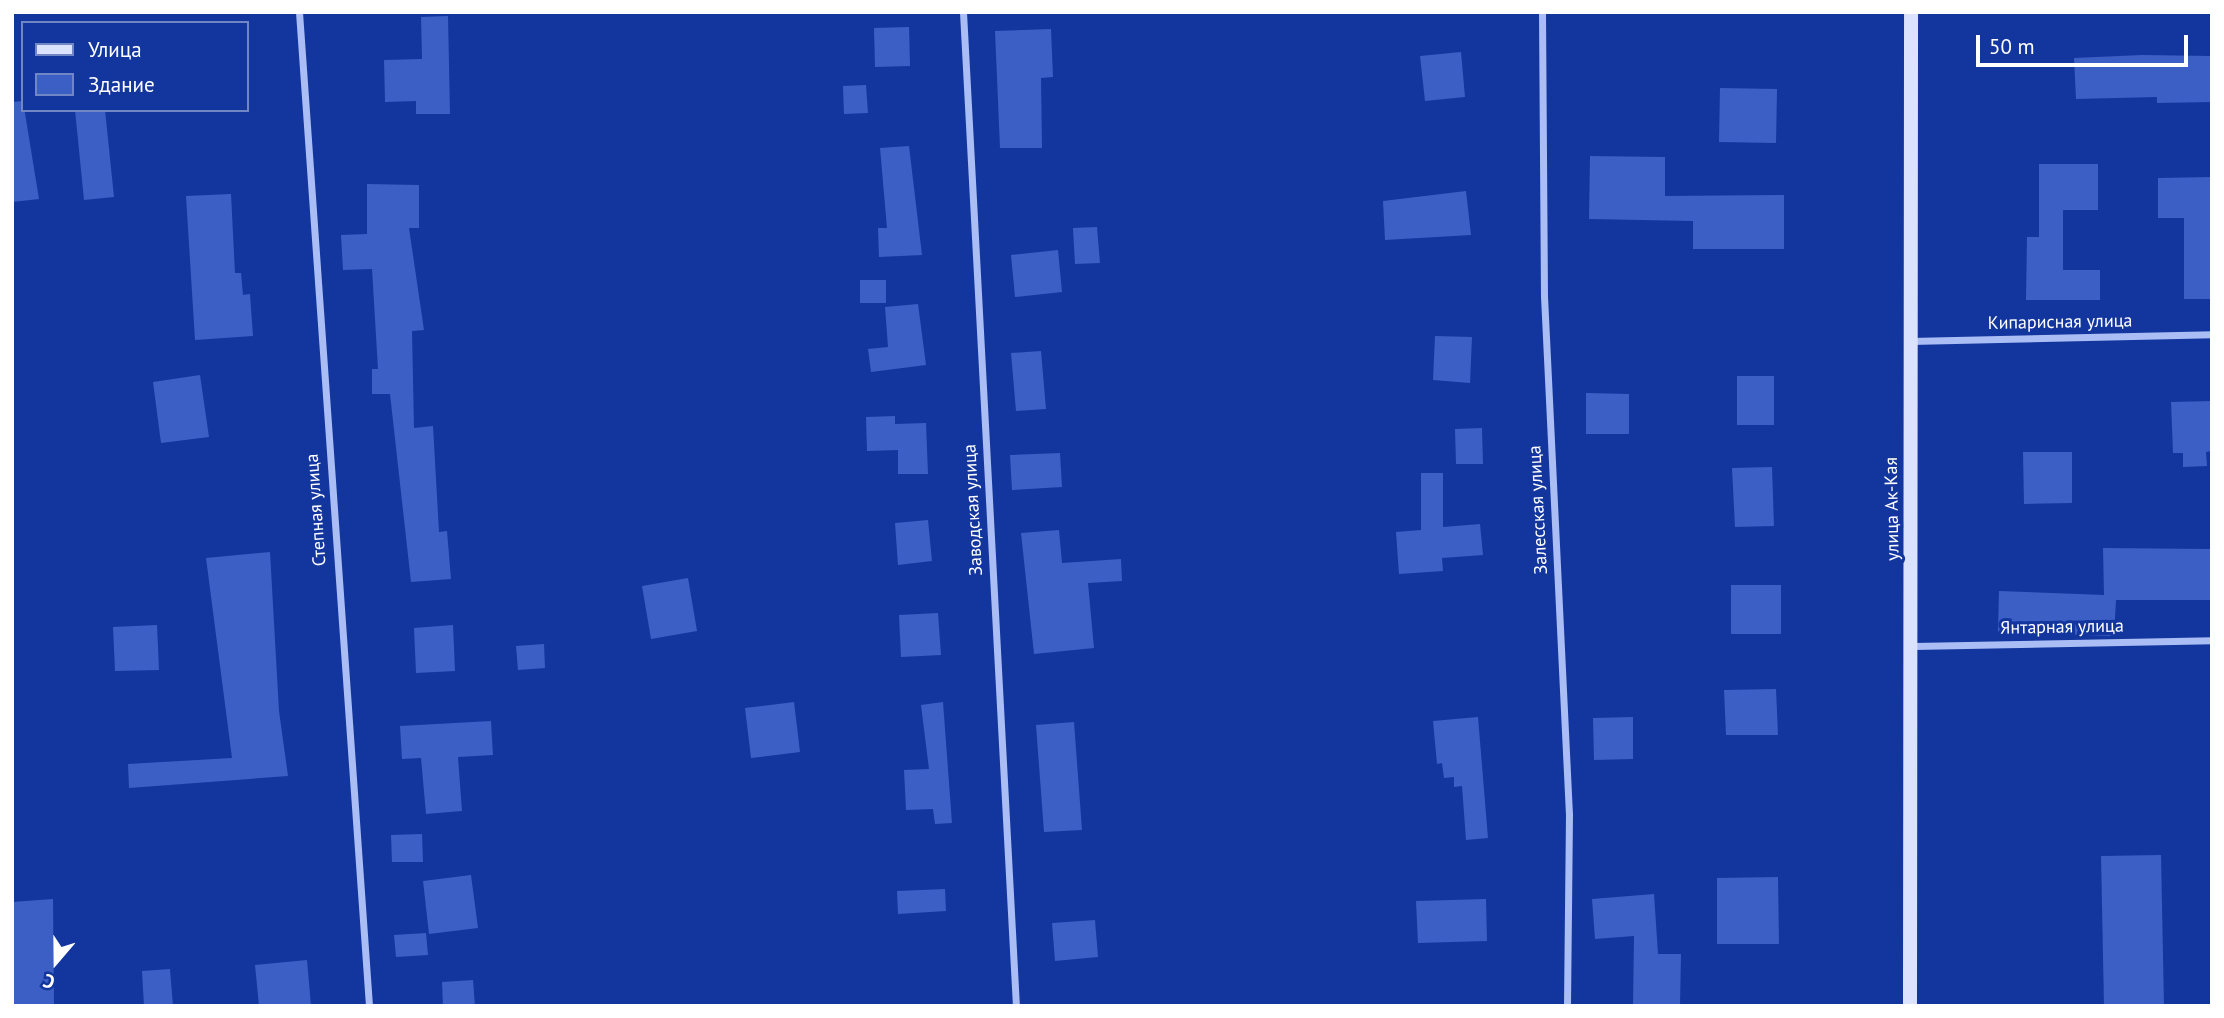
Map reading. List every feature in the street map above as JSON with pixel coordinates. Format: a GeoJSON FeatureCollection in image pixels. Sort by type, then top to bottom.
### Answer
{"type":"FeatureCollection","features":[{"type":"Feature","properties":{"kind":"main road","name":"улица Ак-Кая"},"geometry":{"type":"LineString","coordinates":[[1910,1006],[1913,646],[1909,341],[1911,12]]}},
{"type":"Feature","properties":{"kind":"street","name":"Степная улица"},"geometry":{"type":"LineString","coordinates":[[299,12],[369,1006]]}},
{"type":"Feature","properties":{"kind":"street","name":"Заводская улица"},"geometry":{"type":"LineString","coordinates":[[963,12],[1016,1006]]}},
{"type":"Feature","properties":{"kind":"street","name":"Залесская улица"},"geometry":{"type":"LineString","coordinates":[[1542,12],[1544,296],[1569,814],[1567,1006]]}},
{"type":"Feature","properties":{"kind":"street","name":"Кипарисная улица"},"geometry":{"type":"LineString","coordinates":[[1909,341],[2212,334]]}},
{"type":"Feature","properties":{"kind":"street","name":"Янтарная улица"},"geometry":{"type":"LineString","coordinates":[[1913,646],[2212,640]]}},
{"type":"Feature","properties":{"kind":"building"},"geometry":{"type":"Polygon","coordinates":[[[448,16],[450,114],[416,114],[416,101],[385,102],[384,60],[422,59],[421,17],[448,16]]]}},
{"type":"Feature","properties":{"kind":"building"},"geometry":{"type":"Polygon","coordinates":[[[909,27],[910,66],[875,67],[874,28],[909,27]]]}},
{"type":"Feature","properties":{"kind":"building"},"geometry":{"type":"Polygon","coordinates":[[[1051,29],[1053,77],[1041,78],[1042,148],[1000,148],[995,31],[1051,29]]]}},
{"type":"Feature","properties":{"kind":"building"},"geometry":{"type":"Polygon","coordinates":[[[1461,52],[1465,97],[1425,101],[1420,56],[1461,52]]]}},
{"type":"Feature","properties":{"kind":"building"},"geometry":{"type":"Polygon","coordinates":[[[2212,56],[2212,102],[2157,103],[2157,97],[2076,99],[2074,58],[2212,56]]]}},
{"type":"Feature","properties":{"kind":"building"},"geometry":{"type":"Polygon","coordinates":[[[866,85],[868,113],[844,114],[843,86],[866,85]]]}},
{"type":"Feature","properties":{"kind":"building"},"geometry":{"type":"Polygon","coordinates":[[[1720,88],[1777,89],[1776,143],[1719,142],[1720,88]]]}},
{"type":"Feature","properties":{"kind":"building"},"geometry":{"type":"Polygon","coordinates":[[[21,101],[21,112],[25,112],[39,199],[12,202],[12,102],[21,101]]]}},
{"type":"Feature","properties":{"kind":"building"},"geometry":{"type":"Polygon","coordinates":[[[75,112],[105,112],[114,197],[84,200],[75,112]]]}},
{"type":"Feature","properties":{"kind":"building"},"geometry":{"type":"Polygon","coordinates":[[[909,146],[922,255],[879,257],[878,228],[887,228],[880,148],[909,146]]]}},
{"type":"Feature","properties":{"kind":"building"},"geometry":{"type":"Polygon","coordinates":[[[1590,156],[1665,157],[1665,196],[1784,195],[1784,249],[1693,249],[1693,221],[1589,219],[1590,156]]]}},
{"type":"Feature","properties":{"kind":"building"},"geometry":{"type":"Polygon","coordinates":[[[2039,164],[2098,164],[2098,210],[2063,210],[2063,270],[2100,270],[2100,300],[2026,300],[2027,237],[2039,237],[2039,164]]]}},
{"type":"Feature","properties":{"kind":"building"},"geometry":{"type":"Polygon","coordinates":[[[2212,177],[2212,299],[2184,299],[2184,218],[2158,218],[2158,178],[2212,177]]]}},
{"type":"Feature","properties":{"kind":"building"},"geometry":{"type":"Polygon","coordinates":[[[367,184],[419,185],[419,228],[409,228],[424,330],[412,331],[414,428],[433,426],[439,532],[447,531],[451,579],[411,582],[390,394],[372,394],[372,369],[378,369],[372,269],[343,270],[341,235],[367,234],[367,184]]]}},
{"type":"Feature","properties":{"kind":"building"},"geometry":{"type":"Polygon","coordinates":[[[1466,191],[1471,235],[1385,240],[1383,201],[1466,191]]]}},
{"type":"Feature","properties":{"kind":"building"},"geometry":{"type":"Polygon","coordinates":[[[231,194],[235,273],[241,273],[243,295],[250,294],[253,336],[195,340],[186,196],[231,194]]]}},
{"type":"Feature","properties":{"kind":"building"},"geometry":{"type":"Polygon","coordinates":[[[1097,227],[1100,263],[1075,264],[1073,228],[1097,227]]]}},
{"type":"Feature","properties":{"kind":"building"},"geometry":{"type":"Polygon","coordinates":[[[1058,250],[1062,292],[1015,297],[1011,255],[1058,250]]]}},
{"type":"Feature","properties":{"kind":"building"},"geometry":{"type":"Polygon","coordinates":[[[860,280],[886,280],[886,303],[860,303],[860,280]]]}},
{"type":"Feature","properties":{"kind":"building"},"geometry":{"type":"Polygon","coordinates":[[[918,304],[926,365],[871,372],[868,349],[888,347],[885,307],[918,304]]]}},
{"type":"Feature","properties":{"kind":"building"},"geometry":{"type":"Polygon","coordinates":[[[1435,336],[1472,337],[1470,383],[1433,380],[1435,336]]]}},
{"type":"Feature","properties":{"kind":"building"},"geometry":{"type":"Polygon","coordinates":[[[1041,351],[1046,409],[1016,411],[1011,353],[1041,351]]]}},
{"type":"Feature","properties":{"kind":"building"},"geometry":{"type":"Polygon","coordinates":[[[200,375],[209,437],[161,443],[153,382],[200,375]]]}},
{"type":"Feature","properties":{"kind":"building"},"geometry":{"type":"Polygon","coordinates":[[[1737,376],[1774,376],[1774,425],[1737,425],[1737,376]]]}},
{"type":"Feature","properties":{"kind":"building"},"geometry":{"type":"Polygon","coordinates":[[[1586,393],[1629,394],[1629,434],[1586,434],[1586,393]]]}},
{"type":"Feature","properties":{"kind":"building"},"geometry":{"type":"Polygon","coordinates":[[[2212,401],[2212,451],[2206,452],[2207,466],[2183,467],[2183,453],[2173,453],[2171,402],[2212,401]]]}},
{"type":"Feature","properties":{"kind":"building"},"geometry":{"type":"Polygon","coordinates":[[[895,416],[895,424],[926,423],[928,474],[898,474],[898,450],[867,451],[866,417],[895,416]]]}},
{"type":"Feature","properties":{"kind":"building"},"geometry":{"type":"Polygon","coordinates":[[[1482,428],[1483,464],[1456,464],[1455,429],[1482,428]]]}},
{"type":"Feature","properties":{"kind":"building"},"geometry":{"type":"Polygon","coordinates":[[[2023,452],[2072,452],[2072,503],[2024,504],[2023,452]]]}},
{"type":"Feature","properties":{"kind":"building"},"geometry":{"type":"Polygon","coordinates":[[[1060,453],[1062,487],[1012,490],[1010,455],[1060,453]]]}},
{"type":"Feature","properties":{"kind":"building"},"geometry":{"type":"Polygon","coordinates":[[[1772,467],[1774,526],[1735,527],[1732,468],[1772,467]]]}},
{"type":"Feature","properties":{"kind":"building"},"geometry":{"type":"Polygon","coordinates":[[[1421,473],[1443,473],[1443,527],[1480,524],[1483,555],[1442,558],[1443,571],[1399,574],[1396,532],[1421,530],[1421,473]]]}},
{"type":"Feature","properties":{"kind":"building"},"geometry":{"type":"Polygon","coordinates":[[[928,520],[932,561],[898,565],[895,523],[928,520]]]}},
{"type":"Feature","properties":{"kind":"building"},"geometry":{"type":"Polygon","coordinates":[[[1059,530],[1062,563],[1121,559],[1122,581],[1088,583],[1094,648],[1034,654],[1021,533],[1059,530]]]}},
{"type":"Feature","properties":{"kind":"building"},"geometry":{"type":"Polygon","coordinates":[[[2103,548],[2212,549],[2212,600],[2116,600],[2114,636],[1998,632],[1999,591],[2104,595],[2103,548]]]}},
{"type":"Feature","properties":{"kind":"building"},"geometry":{"type":"Polygon","coordinates":[[[270,552],[279,711],[288,776],[129,788],[128,764],[232,758],[206,558],[270,552]]]}},
{"type":"Feature","properties":{"kind":"building"},"geometry":{"type":"Polygon","coordinates":[[[688,578],[697,631],[651,639],[642,586],[688,578]]]}},
{"type":"Feature","properties":{"kind":"building"},"geometry":{"type":"Polygon","coordinates":[[[1731,585],[1781,585],[1781,634],[1731,634],[1731,585]]]}},
{"type":"Feature","properties":{"kind":"building"},"geometry":{"type":"Polygon","coordinates":[[[938,613],[941,655],[901,657],[899,615],[938,613]]]}},
{"type":"Feature","properties":{"kind":"building"},"geometry":{"type":"Polygon","coordinates":[[[157,625],[159,670],[115,671],[113,627],[157,625]]]}},
{"type":"Feature","properties":{"kind":"building"},"geometry":{"type":"Polygon","coordinates":[[[453,625],[455,671],[416,673],[414,628],[453,625]]]}},
{"type":"Feature","properties":{"kind":"building"},"geometry":{"type":"Polygon","coordinates":[[[544,644],[545,668],[518,670],[516,646],[544,644]]]}},
{"type":"Feature","properties":{"kind":"building"},"geometry":{"type":"Polygon","coordinates":[[[1776,689],[1778,735],[1726,735],[1724,690],[1776,689]]]}},
{"type":"Feature","properties":{"kind":"building"},"geometry":{"type":"Polygon","coordinates":[[[794,702],[800,752],[751,758],[745,708],[794,702]]]}},
{"type":"Feature","properties":{"kind":"building"},"geometry":{"type":"Polygon","coordinates":[[[943,702],[952,823],[935,824],[933,809],[906,810],[904,770],[929,769],[921,705],[943,702]]]}},
{"type":"Feature","properties":{"kind":"building"},"geometry":{"type":"Polygon","coordinates":[[[1478,717],[1488,838],[1466,840],[1462,786],[1454,787],[1454,777],[1444,778],[1442,763],[1437,764],[1433,721],[1478,717]]]}},
{"type":"Feature","properties":{"kind":"building"},"geometry":{"type":"Polygon","coordinates":[[[1633,717],[1633,759],[1594,760],[1593,718],[1633,717]]]}},
{"type":"Feature","properties":{"kind":"building"},"geometry":{"type":"Polygon","coordinates":[[[491,721],[493,755],[458,757],[462,811],[426,814],[421,758],[402,759],[400,726],[491,721]]]}},
{"type":"Feature","properties":{"kind":"building"},"geometry":{"type":"Polygon","coordinates":[[[1074,722],[1082,830],[1044,832],[1036,725],[1074,722]]]}},
{"type":"Feature","properties":{"kind":"building"},"geometry":{"type":"Polygon","coordinates":[[[422,834],[423,862],[392,862],[391,835],[422,834]]]}},
{"type":"Feature","properties":{"kind":"building"},"geometry":{"type":"Polygon","coordinates":[[[2161,855],[2164,1006],[2104,1006],[2101,856],[2161,855]]]}},
{"type":"Feature","properties":{"kind":"building"},"geometry":{"type":"Polygon","coordinates":[[[471,875],[478,928],[429,934],[423,881],[471,875]]]}},
{"type":"Feature","properties":{"kind":"building"},"geometry":{"type":"Polygon","coordinates":[[[1778,877],[1779,944],[1717,944],[1717,878],[1778,877]]]}},
{"type":"Feature","properties":{"kind":"building"},"geometry":{"type":"Polygon","coordinates":[[[945,889],[946,911],[898,914],[897,891],[945,889]]]}},
{"type":"Feature","properties":{"kind":"building"},"geometry":{"type":"Polygon","coordinates":[[[1654,894],[1658,954],[1681,954],[1680,1006],[1633,1005],[1634,936],[1595,939],[1592,899],[1654,894]]]}},
{"type":"Feature","properties":{"kind":"building"},"geometry":{"type":"Polygon","coordinates":[[[53,899],[54,1006],[12,1006],[12,902],[53,899]]]}},
{"type":"Feature","properties":{"kind":"building"},"geometry":{"type":"Polygon","coordinates":[[[1486,899],[1487,941],[1418,943],[1416,901],[1486,899]]]}},
{"type":"Feature","properties":{"kind":"building"},"geometry":{"type":"Polygon","coordinates":[[[1095,920],[1098,957],[1055,961],[1052,923],[1095,920]]]}},
{"type":"Feature","properties":{"kind":"building"},"geometry":{"type":"Polygon","coordinates":[[[426,933],[428,955],[396,957],[394,935],[426,933]]]}},
{"type":"Feature","properties":{"kind":"building"},"geometry":{"type":"Polygon","coordinates":[[[307,960],[311,1006],[259,1006],[255,965],[307,960]]]}},
{"type":"Feature","properties":{"kind":"building"},"geometry":{"type":"Polygon","coordinates":[[[170,969],[173,1006],[144,1006],[142,971],[170,969]]]}},
{"type":"Feature","properties":{"kind":"building"},"geometry":{"type":"Polygon","coordinates":[[[473,980],[475,1006],[443,1006],[442,982],[473,980]]]}}]}
